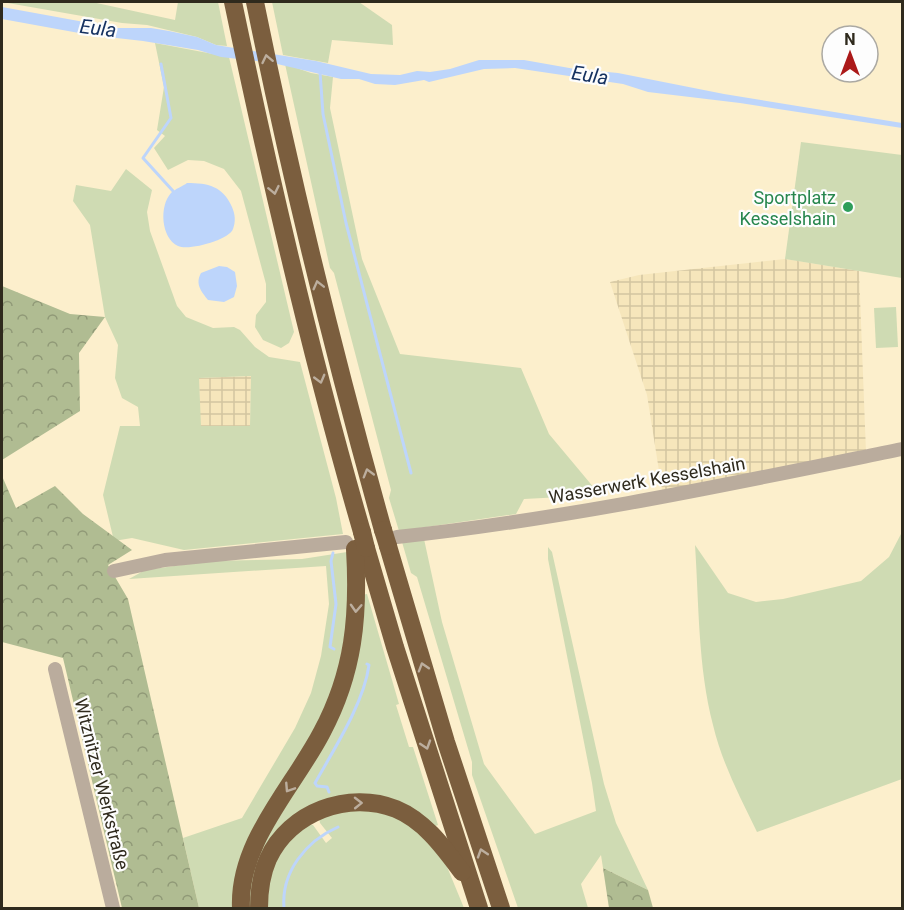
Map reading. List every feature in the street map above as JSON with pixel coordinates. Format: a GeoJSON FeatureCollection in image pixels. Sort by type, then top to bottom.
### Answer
{"type":"FeatureCollection","features":[{"type":"Feature","properties":{"kind":"highway"},"geometry":{"type":"LineString","coordinates":[[234,4],[284,232],[347,480],[356,541],[357,589],[356,621],[343,684],[323,731],[253,848],[242,883],[241,909]]}},
{"type":"Feature","properties":{"kind":"highway"},"geometry":{"type":"LineString","coordinates":[[256,6],[312,259],[354,426],[390,537],[446,742],[501,909]]}},
{"type":"Feature","properties":{"kind":"highway"},"geometry":{"type":"LineString","coordinates":[[356,541],[395,647],[478,909]]}},
{"type":"Feature","properties":{"kind":"highway"},"geometry":{"type":"LineString","coordinates":[[259,909],[260,882],[268,858],[282,836],[304,817],[326,807],[353,802],[376,803],[397,809],[418,822],[439,841],[470,883]]}},
{"type":"Feature","properties":{"kind":"street","name":"Wasserwerk Kesselshain"},"geometry":{"type":"LineString","coordinates":[[390,537],[498,525],[678,494],[903,449]]}},
{"type":"Feature","properties":{"kind":"street"},"geometry":{"type":"LineString","coordinates":[[114,571],[165,560],[356,541]]}},
{"type":"Feature","properties":{"kind":"street","name":"Witznitzer Werkstraße"},"geometry":{"type":"LineString","coordinates":[[55,669],[113,909]]}},
{"type":"Feature","properties":{"kind":"shaded area"},"geometry":{"type":"Polygon","coordinates":[[[785,259],[859,271],[866,452],[663,496],[647,395],[610,282],[639,275],[785,259]]]}},
{"type":"Feature","properties":{"kind":"shaded area"},"geometry":{"type":"Polygon","coordinates":[[[251,376],[250,426],[200,426],[199,378],[251,376]]]}},
{"type":"Feature","properties":{"kind":"green space"},"geometry":{"type":"Polygon","coordinates":[[[2,2],[92,2],[175,20],[178,2],[218,2],[227,46],[216,45],[197,37],[147,25],[122,23],[2,2]]]}},
{"type":"Feature","properties":{"kind":"green space"},"geometry":{"type":"Polygon","coordinates":[[[272,2],[359,2],[392,25],[393,45],[332,40],[328,63],[283,55],[272,2]]]}},
{"type":"Feature","properties":{"kind":"green space"},"geometry":{"type":"Polygon","coordinates":[[[155,43],[229,57],[294,332],[289,343],[281,348],[263,340],[255,327],[256,315],[266,302],[266,284],[241,191],[224,169],[204,161],[188,160],[168,170],[154,148],[165,136],[157,130],[164,87],[155,43]]]}},
{"type":"Feature","properties":{"kind":"green space"},"geometry":{"type":"Polygon","coordinates":[[[285,64],[311,73],[333,77],[330,108],[362,259],[400,354],[521,368],[549,434],[600,495],[524,499],[516,514],[399,531],[389,498],[391,490],[334,273],[330,268],[285,64]]]}},
{"type":"Feature","properties":{"kind":"green space","name":"Sportplatz Kesselshain"},"geometry":{"type":"Polygon","coordinates":[[[801,142],[902,155],[902,278],[785,259],[801,142]]]}},
{"type":"Feature","properties":{"kind":"green space"},"geometry":{"type":"Polygon","coordinates":[[[126,169],[152,190],[147,212],[150,231],[177,306],[186,317],[213,328],[234,327],[269,357],[300,362],[336,498],[343,534],[184,550],[132,538],[114,541],[103,495],[120,426],[140,426],[138,407],[122,398],[115,378],[118,345],[105,317],[90,225],[73,201],[76,185],[111,191],[126,169]],[[251,376],[199,378],[201,426],[250,426],[251,376]]]}},
{"type":"Feature","properties":{"kind":"green space"},"geometry":{"type":"Polygon","coordinates":[[[2,286],[70,314],[105,317],[79,353],[80,411],[2,460],[2,286]]]}},
{"type":"Feature","properties":{"kind":"green space"},"geometry":{"type":"Polygon","coordinates":[[[896,307],[898,347],[876,348],[874,308],[896,307]]]}},
{"type":"Feature","properties":{"kind":"green space"},"geometry":{"type":"Polygon","coordinates":[[[2,476],[16,508],[55,486],[83,514],[132,550],[108,565],[128,599],[199,908],[122,908],[63,658],[2,642],[2,476]]]}},
{"type":"Feature","properties":{"kind":"green space"},"geometry":{"type":"Polygon","coordinates":[[[902,532],[902,779],[757,832],[726,766],[708,703],[700,636],[695,545],[728,593],[756,602],[783,599],[861,581],[889,557],[902,532]]]}},
{"type":"Feature","properties":{"kind":"green space"},"geometry":{"type":"Polygon","coordinates":[[[424,539],[442,622],[484,764],[535,834],[596,811],[548,559],[548,547],[552,552],[604,784],[616,823],[648,890],[603,868],[601,855],[581,884],[588,908],[518,908],[472,775],[472,762],[417,577],[411,573],[402,542],[424,539]]]}},
{"type":"Feature","properties":{"kind":"green space"},"geometry":{"type":"Polygon","coordinates":[[[347,552],[349,613],[336,682],[233,908],[199,908],[183,838],[242,818],[295,728],[311,693],[321,656],[329,604],[326,566],[129,579],[145,570],[211,561],[302,559],[347,552]]]}},
{"type":"Feature","properties":{"kind":"green space"},"geometry":{"type":"Polygon","coordinates":[[[367,594],[399,704],[396,705],[409,747],[413,747],[438,825],[433,827],[398,803],[299,814],[254,908],[247,908],[255,857],[318,753],[362,595],[367,594]]]}},
{"type":"Feature","properties":{"kind":"green space"},"geometry":{"type":"Polygon","coordinates":[[[364,807],[405,818],[443,857],[464,908],[266,908],[266,883],[280,849],[306,824],[313,825],[326,843],[332,838],[320,823],[319,817],[364,807]]]}},
{"type":"Feature","properties":{"kind":"green space"},"geometry":{"type":"Polygon","coordinates":[[[603,868],[648,890],[653,908],[609,908],[603,868]]]}},
{"type":"Feature","properties":{"kind":"water","name":"Eula"},"geometry":{"type":"Polygon","coordinates":[[[2,7],[117,28],[151,28],[169,31],[197,37],[216,45],[316,61],[371,74],[400,75],[417,71],[430,72],[450,69],[479,60],[524,60],[575,69],[618,73],[724,94],[902,123],[902,128],[740,103],[648,92],[623,84],[515,68],[484,69],[429,82],[424,80],[395,85],[375,84],[359,79],[341,79],[273,63],[221,57],[198,50],[90,35],[2,19],[2,7]]]}},
{"type":"Feature","properties":{"kind":"water"},"geometry":{"type":"Polygon","coordinates":[[[187,183],[208,185],[224,194],[232,207],[235,220],[230,233],[217,241],[199,246],[183,247],[172,242],[165,229],[163,213],[171,193],[187,183]]]}},
{"type":"Feature","properties":{"kind":"water"},"geometry":{"type":"Polygon","coordinates":[[[219,266],[227,267],[235,272],[237,286],[234,297],[224,302],[208,300],[199,284],[201,273],[219,266]]]}},
{"type":"Feature","properties":{"kind":"waterway"},"geometry":{"type":"LineString","coordinates":[[161,64],[171,118],[143,158],[173,191]]}},
{"type":"Feature","properties":{"kind":"waterway"},"geometry":{"type":"LineString","coordinates":[[320,72],[323,114],[346,223],[411,473]]}},
{"type":"Feature","properties":{"kind":"waterway"},"geometry":{"type":"LineString","coordinates":[[333,553],[331,561],[336,604],[330,647],[334,649]]}},
{"type":"Feature","properties":{"kind":"waterway"},"geometry":{"type":"LineString","coordinates":[[329,792],[327,787],[317,786],[315,783],[355,710],[366,680],[369,665],[367,664]]}},
{"type":"Feature","properties":{"kind":"waterway"},"geometry":{"type":"LineString","coordinates":[[284,908],[287,882],[298,859],[316,840],[338,827]]}},
{"type":"Feature","properties":{"kind":"place","name":"Sportplatz Kesselshain"},"geometry":{"type":"Point","coordinates":[848,207]}}]}
